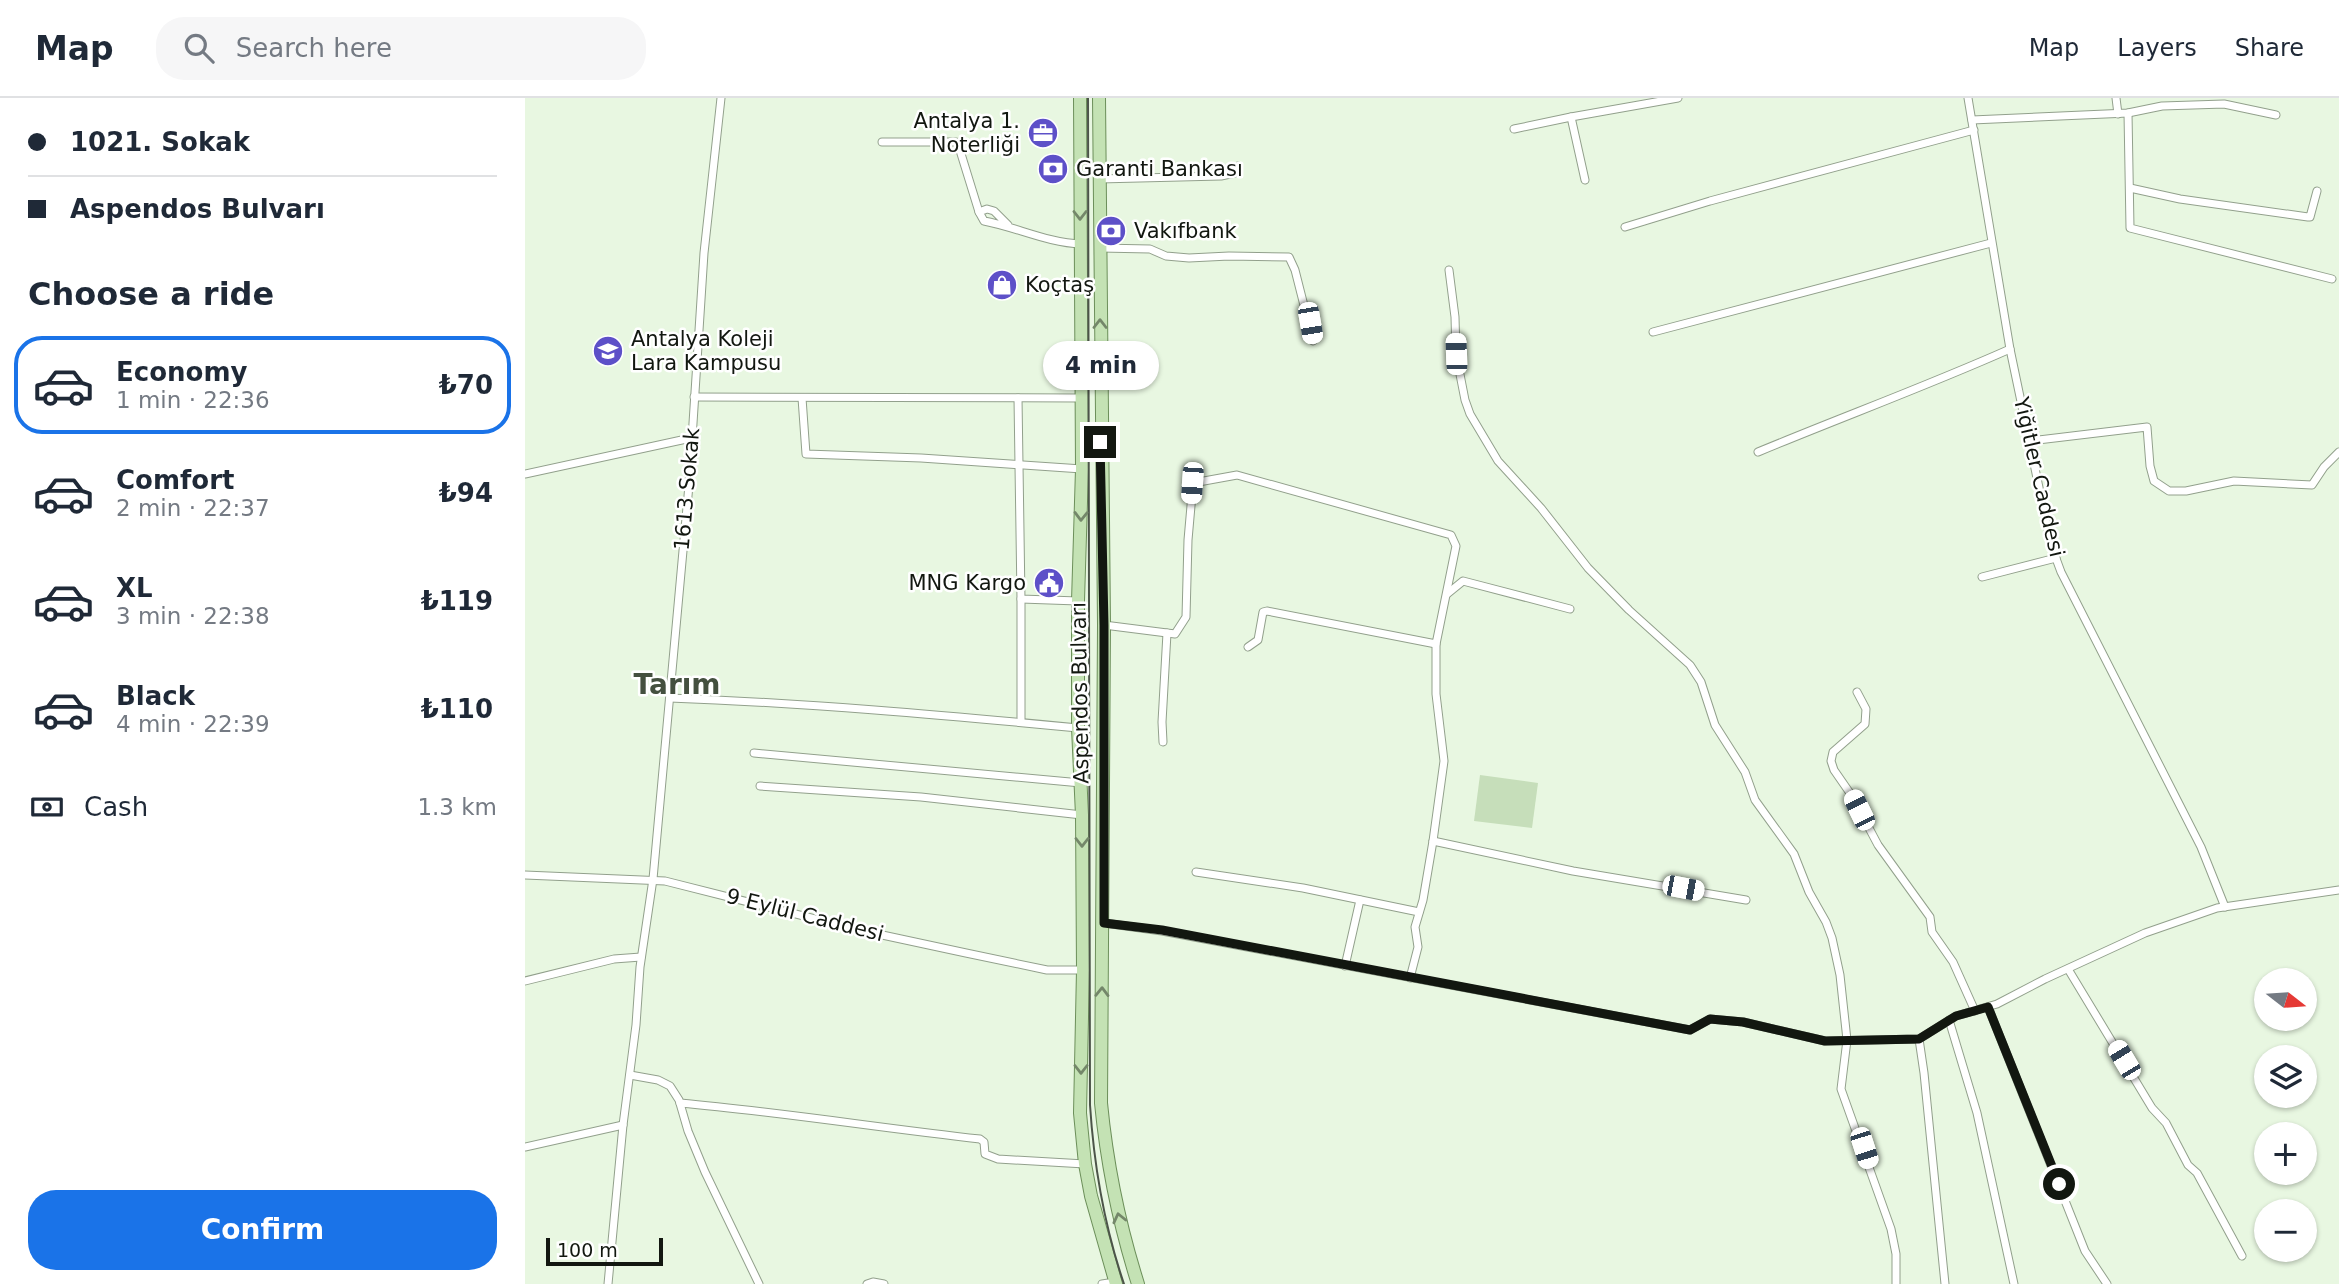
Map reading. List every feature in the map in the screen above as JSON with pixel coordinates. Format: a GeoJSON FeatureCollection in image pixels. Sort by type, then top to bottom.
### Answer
{"type":"FeatureCollection","features":[{"type":"Feature","properties":{"kind":"main road","name":"Aspendos Bulvarı"},"geometry":{"type":"LineString","coordinates":[[1080,98],[1082,469],[1078,601],[1083,970],[1080,1113],[1084,1164],[1111,1283]]}},
{"type":"Feature","properties":{"kind":"main road","name":"Aspendos Bulvarı"},"geometry":{"type":"LineString","coordinates":[[1099,98],[1104,625],[1104,923],[1101,1047],[1104,1128],[1116,1206],[1137,1284]]}},
{"type":"Feature","properties":{"kind":"street","name":"1613 Sokak"},"geometry":{"type":"LineString","coordinates":[[608,1284],[641,957],[653,879],[670,698],[704,253],[721,98]]}},
{"type":"Feature","properties":{"kind":"street"},"geometry":{"type":"LineString","coordinates":[[1514,129],[1678,98]]}},
{"type":"Feature","properties":{"kind":"street","name":"Yiğitler Caddesi"},"geometry":{"type":"LineString","coordinates":[[1968,98],[2010,349],[2056,558],[2201,847],[2225,907]]}},
{"type":"Feature","properties":{"kind":"street"},"geometry":{"type":"LineString","coordinates":[[2116,98],[2118,114]]}},
{"type":"Feature","properties":{"kind":"street"},"geometry":{"type":"LineString","coordinates":[[1972,120],[2118,114],[2162,106],[2224,104],[2276,114]]}},
{"type":"Feature","properties":{"kind":"street"},"geometry":{"type":"LineString","coordinates":[[2128,113],[2130,228],[2332,279]]}},
{"type":"Feature","properties":{"kind":"street"},"geometry":{"type":"LineString","coordinates":[[1571,117],[1585,180]]}},
{"type":"Feature","properties":{"kind":"street"},"geometry":{"type":"LineString","coordinates":[[1625,227],[1710,201],[1974,130]]}},
{"type":"Feature","properties":{"kind":"street"},"geometry":{"type":"LineString","coordinates":[[882,142],[955,142],[958,144],[979,212],[987,209],[994,211],[1008,225],[1063,243],[1081,244]]}},
{"type":"Feature","properties":{"kind":"street"},"geometry":{"type":"LineString","coordinates":[[1099,179],[1221,176],[1235,173],[1238,166]]}},
{"type":"Feature","properties":{"kind":"street"},"geometry":{"type":"LineString","coordinates":[[2130,188],[2205,203],[2308,217],[2317,191]]}},
{"type":"Feature","properties":{"kind":"street"},"geometry":{"type":"LineString","coordinates":[[1653,332],[1991,243]]}},
{"type":"Feature","properties":{"kind":"street"},"geometry":{"type":"LineString","coordinates":[[1100,248],[1150,249],[1166,256],[1189,258],[1289,257],[1314,341]]}},
{"type":"Feature","properties":{"kind":"street"},"geometry":{"type":"LineString","coordinates":[[1448,270],[1455,317],[1456,354],[1470,414],[1498,461],[1559,530],[1574,552],[1629,611],[1678,653],[1697,674],[1715,725],[1745,772],[1755,800],[1794,854],[1809,892],[1826,922],[1836,953],[1847,1040],[1841,1089],[1891,1229],[1896,1254],[1896,1284]]}},
{"type":"Feature","properties":{"kind":"street"},"geometry":{"type":"LineString","coordinates":[[1758,452],[2010,349]]}},
{"type":"Feature","properties":{"kind":"street"},"geometry":{"type":"LineString","coordinates":[[694,397],[1081,398]]}},
{"type":"Feature","properties":{"kind":"street"},"geometry":{"type":"LineString","coordinates":[[802,398],[806,454],[921,458],[1082,469]]}},
{"type":"Feature","properties":{"kind":"street"},"geometry":{"type":"LineString","coordinates":[[1018,398],[1021,722]]}},
{"type":"Feature","properties":{"kind":"street"},"geometry":{"type":"LineString","coordinates":[[2030,441],[2147,427],[2154,481],[2169,491],[2186,491],[2234,481],[2312,485],[2324,467],[2339,452]]}},
{"type":"Feature","properties":{"kind":"street"},"geometry":{"type":"LineString","coordinates":[[525,474],[691,438]]}},
{"type":"Feature","properties":{"kind":"street"},"geometry":{"type":"LineString","coordinates":[[1104,625],[1175,634],[1186,617],[1192,483],[1237,475],[1451,535],[1456,546],[1436,644],[1436,694],[1444,761],[1433,841],[1415,927],[1417,947],[1410,978]]}},
{"type":"Feature","properties":{"kind":"street"},"geometry":{"type":"LineString","coordinates":[[1982,577],[2056,558]]}},
{"type":"Feature","properties":{"kind":"street"},"geometry":{"type":"LineString","coordinates":[[1446,594],[1463,581],[1570,609]]}},
{"type":"Feature","properties":{"kind":"street"},"geometry":{"type":"LineString","coordinates":[[1021,599],[1078,601]]}},
{"type":"Feature","properties":{"kind":"street"},"geometry":{"type":"LineString","coordinates":[[1248,647],[1258,640],[1263,612],[1267,611],[1436,644]]}},
{"type":"Feature","properties":{"kind":"street"},"geometry":{"type":"LineString","coordinates":[[1163,743],[1167,633]]}},
{"type":"Feature","properties":{"kind":"street"},"geometry":{"type":"LineString","coordinates":[[1857,692],[1866,709],[1865,724],[1833,752],[1831,761],[1834,770],[1852,796],[1878,845],[1930,917],[1932,932],[1958,972],[1975,1011]]}},
{"type":"Feature","properties":{"kind":"street"},"geometry":{"type":"LineString","coordinates":[[670,698],[747,701],[1079,728]]}},
{"type":"Feature","properties":{"kind":"street"},"geometry":{"type":"LineString","coordinates":[[754,753],[1081,783]]}},
{"type":"Feature","properties":{"kind":"street"},"geometry":{"type":"LineString","coordinates":[[760,786],[921,797],[1082,815]]}},
{"type":"Feature","properties":{"kind":"street"},"geometry":{"type":"LineString","coordinates":[[1433,841],[1573,871],[1746,900]]}},
{"type":"Feature","properties":{"kind":"street"},"geometry":{"type":"LineString","coordinates":[[1196,872],[1303,888],[1419,912]]}},
{"type":"Feature","properties":{"kind":"street","name":"9 Eylül Caddesi"},"geometry":{"type":"LineString","coordinates":[[525,875],[653,879],[966,953],[1047,970],[1083,970]]}},
{"type":"Feature","properties":{"kind":"street"},"geometry":{"type":"LineString","coordinates":[[1104,923],[1162,930],[1690,1030],[1710,1019],[1743,1022],[1825,1041],[1919,1039],[1949,1020],[1988,1007],[2145,933],[2225,907],[2339,890]]}},
{"type":"Feature","properties":{"kind":"street"},"geometry":{"type":"LineString","coordinates":[[1345,966],[1360,900]]}},
{"type":"Feature","properties":{"kind":"street"},"geometry":{"type":"LineString","coordinates":[[525,981],[614,959],[641,957]]}},
{"type":"Feature","properties":{"kind":"street"},"geometry":{"type":"LineString","coordinates":[[2068,969],[2152,1108],[2167,1123],[2188,1165],[2197,1173],[2242,1256]]}},
{"type":"Feature","properties":{"kind":"street"},"geometry":{"type":"LineString","coordinates":[[1988,1007],[2085,1251],[2107,1284]]}},
{"type":"Feature","properties":{"kind":"street"},"geometry":{"type":"LineString","coordinates":[[1949,1020],[1977,1113],[2014,1284]]}},
{"type":"Feature","properties":{"kind":"street"},"geometry":{"type":"LineString","coordinates":[[1919,1039],[1945,1284]]}},
{"type":"Feature","properties":{"kind":"street"},"geometry":{"type":"LineString","coordinates":[[630,1074],[658,1080],[670,1086],[680,1103],[705,1172],[759,1284]]}},
{"type":"Feature","properties":{"kind":"street"},"geometry":{"type":"LineString","coordinates":[[680,1103],[806,1115],[980,1139],[984,1142],[985,1154],[998,1158],[1084,1164]]}},
{"type":"Feature","properties":{"kind":"street"},"geometry":{"type":"LineString","coordinates":[[525,1147],[623,1125]]}},
{"type":"Feature","properties":{"kind":"street"},"geometry":{"type":"LineString","coordinates":[[867,1284],[884,1284]]}},
{"type":"Feature","properties":{"kind":"green space"},"geometry":{"type":"Polygon","coordinates":[[[1480,775],[1538,783],[1532,828],[1474,821],[1480,775]]]}},
{"type":"Feature","properties":{"kind":"tram line"},"geometry":{"type":"LineString","coordinates":[[1088,98],[1090,1105],[1101,1196],[1124,1284]]}},
{"type":"Feature","properties":{"kind":"place","name":"Antalya 1. Noterliği"},"geometry":{"type":"Point","coordinates":[1043,133]}},
{"type":"Feature","properties":{"kind":"place","name":"Garanti Bankası"},"geometry":{"type":"Point","coordinates":[1053,169]}},
{"type":"Feature","properties":{"kind":"place","name":"Vakıfbank"},"geometry":{"type":"Point","coordinates":[1111,231]}},
{"type":"Feature","properties":{"kind":"place","name":"Koçtaş"},"geometry":{"type":"Point","coordinates":[1002,285]}},
{"type":"Feature","properties":{"kind":"place","name":"Antalya Koleji Lara Kampusu"},"geometry":{"type":"Point","coordinates":[608,351]}},
{"type":"Feature","properties":{"kind":"place","name":"MNG Kargo"},"geometry":{"type":"Point","coordinates":[1049,583]}},
{"type":"Feature","properties":{"kind":"district","name":"Tarım"},"geometry":{"type":"Point","coordinates":[677,684]}},
{"type":"Feature","properties":{"kind":"route"},"geometry":{"type":"LineString","coordinates":[[1100,442],[1104,625],[1104,923],[1162,930],[1690,1030],[1710,1019],[1743,1022],[1825,1041],[1919,1039],[1956,1016],[1988,1007],[2059,1184]]}}]}
